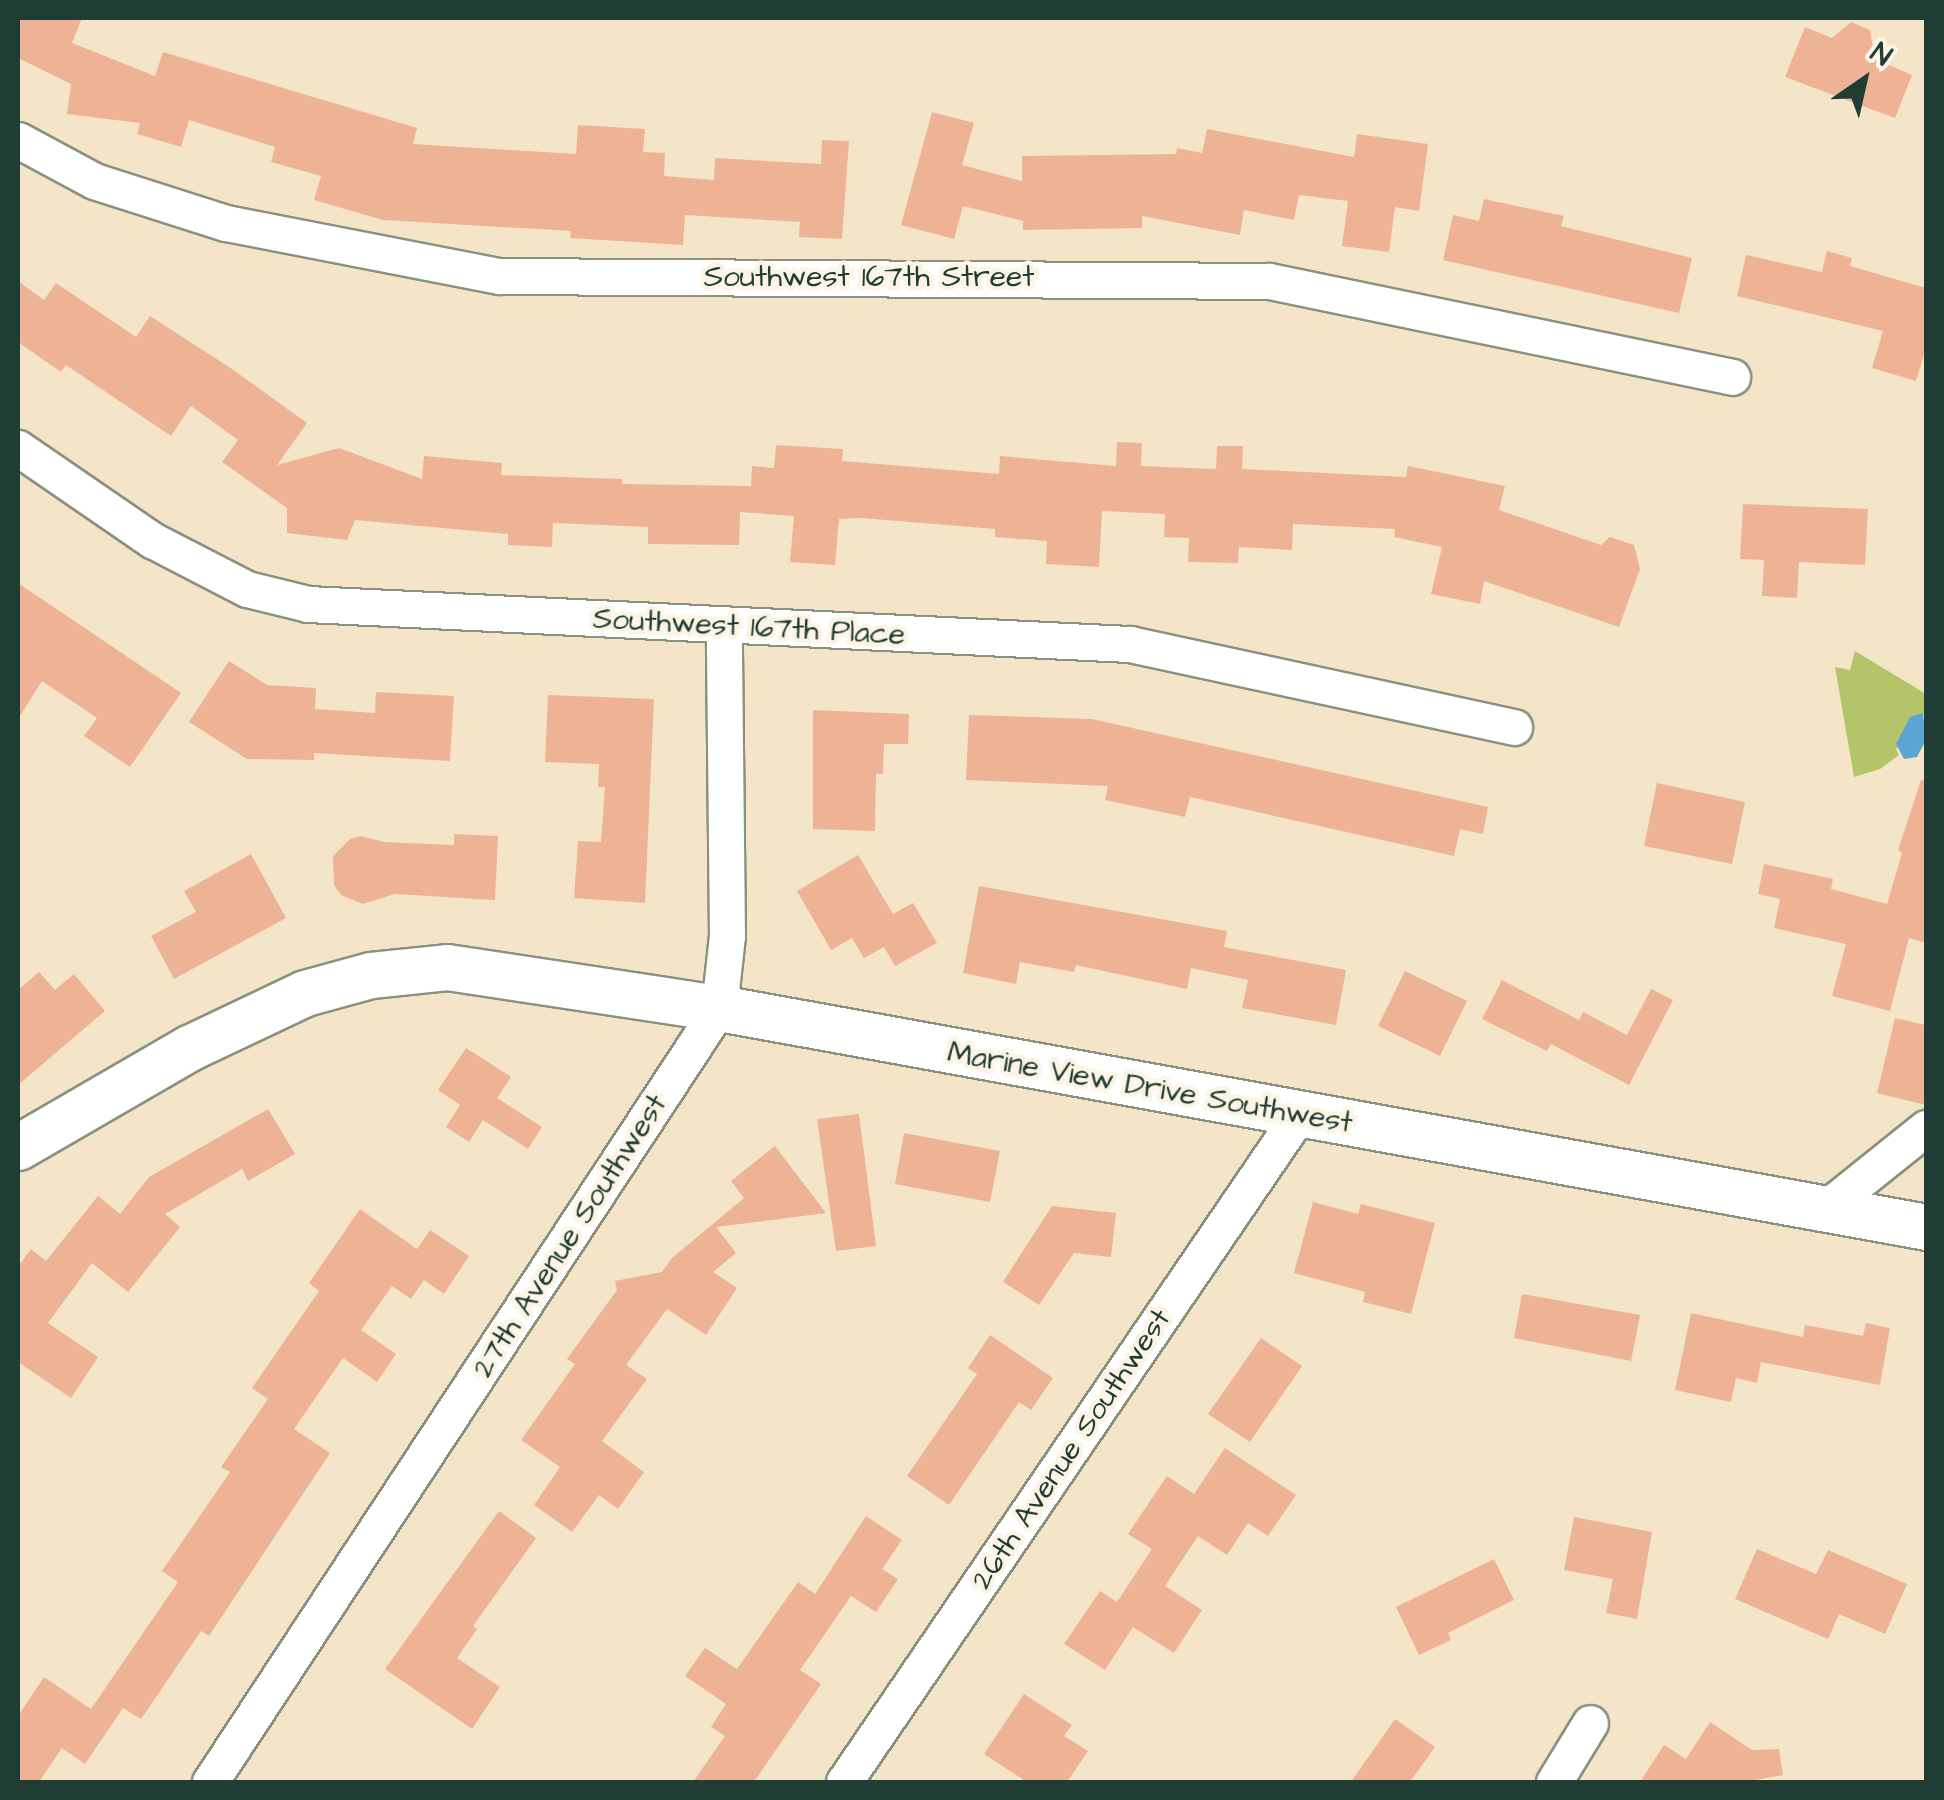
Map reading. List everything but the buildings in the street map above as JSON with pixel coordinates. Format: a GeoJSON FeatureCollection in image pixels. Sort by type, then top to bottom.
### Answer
{"type":"FeatureCollection","features":[{"type":"Feature","properties":{"kind":"street","name":"Southwest 167th Street"},"geometry":{"type":"LineString","coordinates":[[18,140],[94,180],[226,223],[498,276],[1269,281],[1732,377]]}},
{"type":"Feature","properties":{"kind":"street","name":"Southwest 167th Place"},"geometry":{"type":"LineString","coordinates":[[18,448],[152,540],[246,588],[308,604],[1130,644],[1514,727]]}},
{"type":"Feature","properties":{"kind":"street","name":"27th Avenue Southwest"},"geometry":{"type":"LineString","coordinates":[[210,1782],[720,1008],[727,936],[724,626]]}},
{"type":"Feature","properties":{"kind":"street","name":"Marine View Drive Southwest"},"geometry":{"type":"LineString","coordinates":[[18,1147],[189,1048],[305,993],[371,975],[447,967],[720,1008],[1926,1227]]}},
{"type":"Feature","properties":{"kind":"street","name":"26th Avenue Southwest"},"geometry":{"type":"LineString","coordinates":[[848,1781],[1298,1116]]}},
{"type":"Feature","properties":{"kind":"street"},"geometry":{"type":"LineString","coordinates":[[1826,1208],[1926,1128]]}},
{"type":"Feature","properties":{"kind":"street"},"geometry":{"type":"LineString","coordinates":[[1554,1782],[1590,1722]]}},
{"type":"Feature","properties":{"kind":"green space"},"geometry":{"type":"Polygon","coordinates":[[[1855,651],[1926,694],[1926,716],[1922,713],[1896,749],[1899,755],[1880,769],[1854,777],[1835,667],[1850,670],[1855,651]]]}},
{"type":"Feature","properties":{"kind":"water"},"geometry":{"type":"Polygon","coordinates":[[[1923,713],[1926,740],[1917,757],[1904,759],[1896,744],[1910,717],[1923,713]]]}}]}
